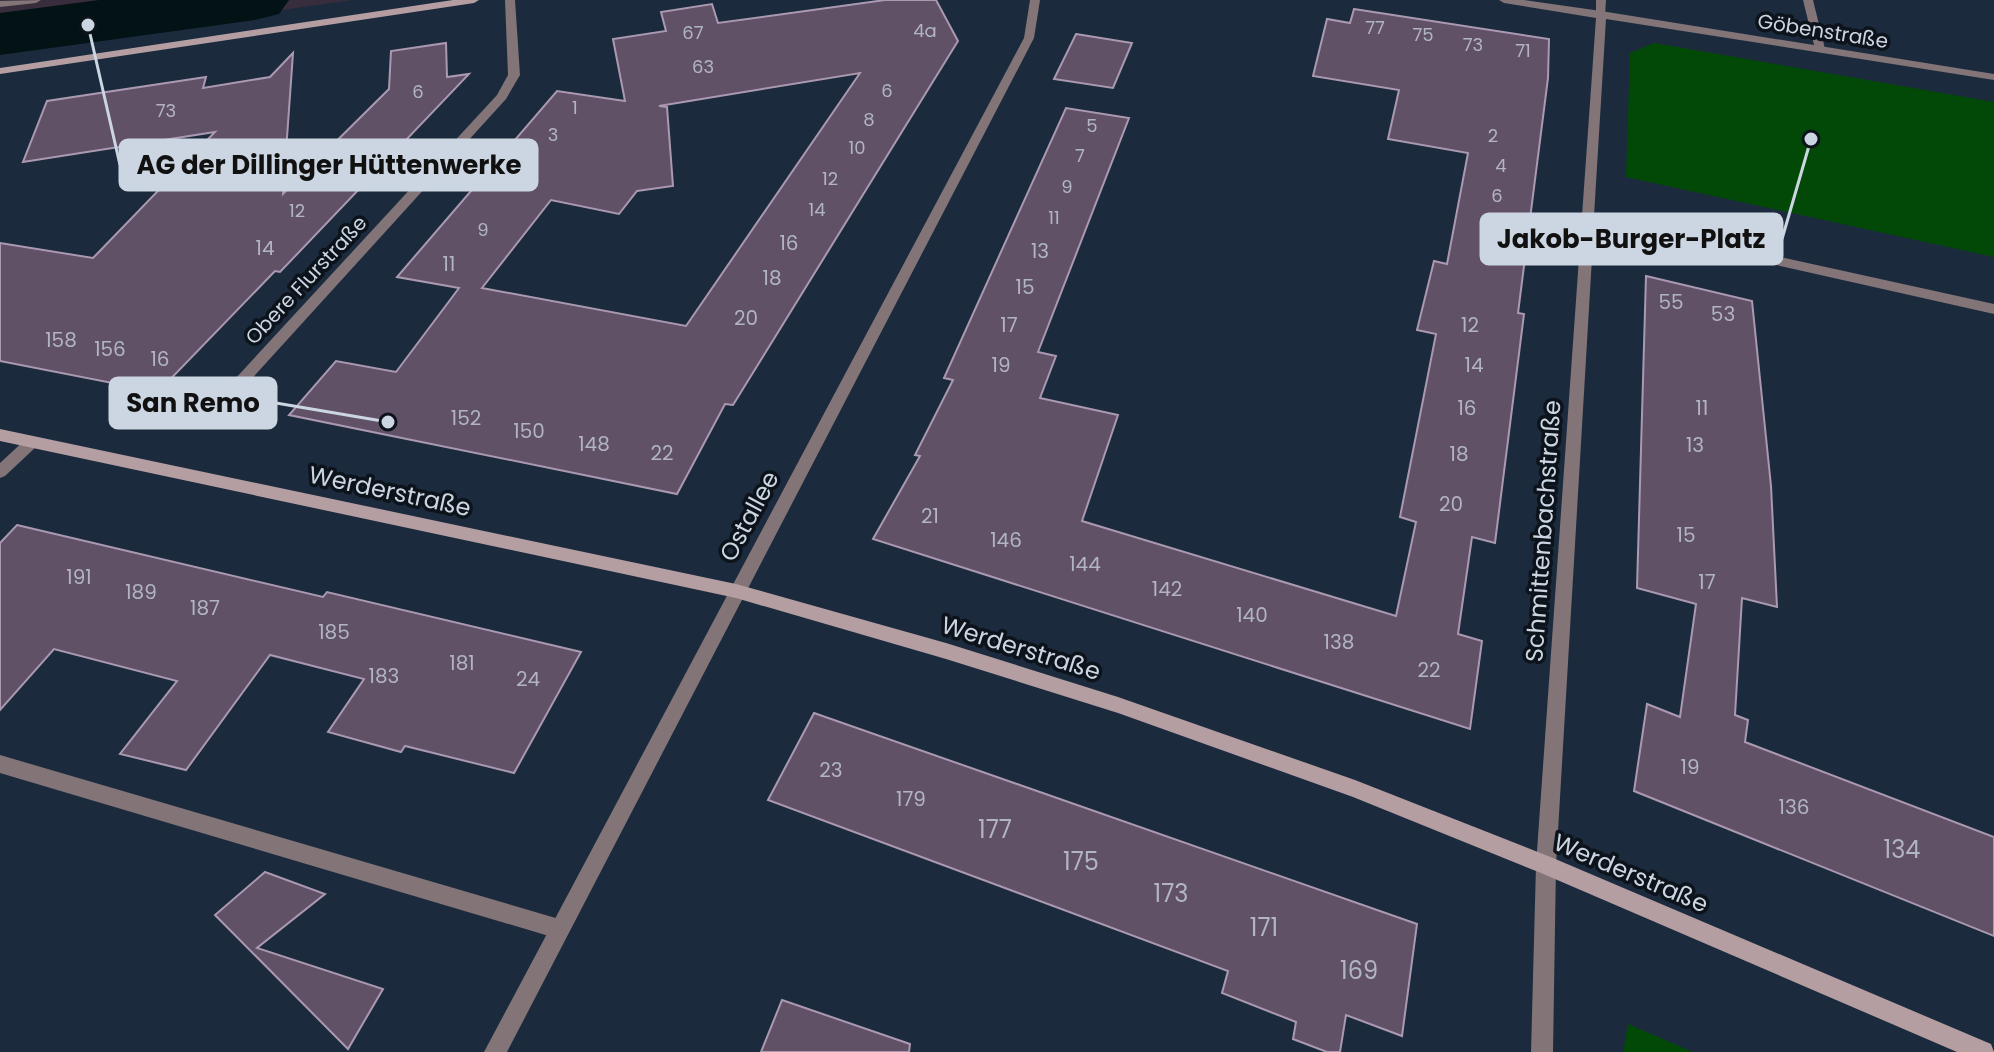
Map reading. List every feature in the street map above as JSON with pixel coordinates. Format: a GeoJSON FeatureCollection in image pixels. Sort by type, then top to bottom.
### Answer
{"type":"FeatureCollection","features":[{"type":"Feature","properties":{"kind":"street"},"geometry":{"type":"LineString","coordinates":[[0,4],[36,0]]}},
{"type":"Feature","properties":{"kind":"street"},"geometry":{"type":"LineString","coordinates":[[0,71],[474,0]]}},
{"type":"Feature","properties":{"kind":"street","name":"Obere Flurstraße"},"geometry":{"type":"LineString","coordinates":[[203,423],[502,97],[514,75],[510,0]]}},
{"type":"Feature","properties":{"kind":"street","name":"Ostallee"},"geometry":{"type":"LineString","coordinates":[[495,1052],[1029,38],[1035,0]]}},
{"type":"Feature","properties":{"kind":"street","name":"Göbenstraße"},"geometry":{"type":"LineString","coordinates":[[1504,0],[1601,7],[1820,49],[1994,77]]}},
{"type":"Feature","properties":{"kind":"street"},"geometry":{"type":"LineString","coordinates":[[1808,0],[1820,49]]}},
{"type":"Feature","properties":{"kind":"street","name":"Schmittenbachstraße"},"geometry":{"type":"LineString","coordinates":[[1542,1052],[1546,865],[1601,7]]}},
{"type":"Feature","properties":{"kind":"street"},"geometry":{"type":"LineString","coordinates":[[1586,218],[1994,309]]}},
{"type":"Feature","properties":{"kind":"street","name":"Werderstraße"},"geometry":{"type":"LineString","coordinates":[[0,435],[736,591],[1118,705],[1355,789],[1546,865],[1983,1052]]}},
{"type":"Feature","properties":{"kind":"street"},"geometry":{"type":"LineString","coordinates":[[0,472],[32,442]]}},
{"type":"Feature","properties":{"kind":"street"},"geometry":{"type":"LineString","coordinates":[[0,764],[559,929]]}},
{"type":"Feature","properties":{"kind":"shaded area"},"geometry":{"type":"Polygon","coordinates":[[[0,0],[352,0],[0,50],[0,0]]]}},
{"type":"Feature","properties":{"kind":"green space"},"geometry":{"type":"Polygon","coordinates":[[[1654,43],[1994,102],[1994,257],[1626,177],[1630,53],[1654,43]]]}},
{"type":"Feature","properties":{"kind":"green space"},"geometry":{"type":"Polygon","coordinates":[[[1628,1024],[1693,1052],[1623,1052],[1628,1024]]]}},
{"type":"Feature","properties":{"kind":"building"},"geometry":{"type":"Polygon","coordinates":[[[885,0],[936,0],[958,41],[733,405],[725,404],[677,494],[289,415],[336,361],[396,372],[459,288],[397,277],[557,91],[625,101],[613,39],[666,31],[661,12],[712,4],[718,23],[885,0]],[[860,73],[659,106],[667,107],[673,186],[637,191],[619,214],[551,200],[482,288],[686,326],[860,73]]]}},
{"type":"Feature","properties":{"kind":"building"},"geometry":{"type":"Polygon","coordinates":[[[1354,9],[1549,39],[1548,78],[1518,313],[1524,314],[1495,543],[1472,537],[1458,634],[1482,641],[1470,729],[873,539],[920,456],[915,455],[953,380],[944,378],[1066,108],[1129,118],[1038,352],[1056,356],[1040,398],[1118,415],[1082,521],[1396,616],[1416,522],[1400,517],[1436,334],[1417,330],[1434,261],[1447,264],[1468,153],[1388,139],[1399,90],[1313,76],[1327,19],[1350,23],[1354,9]]]}},
{"type":"Feature","properties":{"kind":"building"},"geometry":{"type":"Polygon","coordinates":[[[1076,34],[1132,43],[1113,88],[1054,79],[1076,34]]]}},
{"type":"Feature","properties":{"kind":"building"},"geometry":{"type":"Polygon","coordinates":[[[446,43],[447,77],[469,74],[280,272],[275,271],[158,392],[0,361],[0,243],[93,258],[215,132],[23,162],[47,101],[206,77],[203,88],[270,77],[293,53],[283,194],[389,89],[391,51],[446,43]]]}},
{"type":"Feature","properties":{"kind":"building"},"geometry":{"type":"Polygon","coordinates":[[[1646,276],[1752,301],[1771,486],[1777,607],[1742,598],[1735,715],[1748,720],[1745,742],[1994,837],[1994,936],[1634,791],[1647,704],[1680,717],[1696,604],[1637,588],[1646,276]]]}},
{"type":"Feature","properties":{"kind":"building"},"geometry":{"type":"Polygon","coordinates":[[[17,525],[323,597],[327,592],[581,652],[514,773],[405,746],[401,752],[328,732],[364,679],[270,655],[186,770],[120,754],[177,681],[54,649],[0,710],[0,543],[17,525]]]}},
{"type":"Feature","properties":{"kind":"building"},"geometry":{"type":"Polygon","coordinates":[[[814,713],[1417,924],[1402,1036],[1346,1015],[1340,1052],[1327,1052],[1293,1039],[1296,1022],[1222,993],[1228,971],[768,800],[814,713]]]}},
{"type":"Feature","properties":{"kind":"building"},"geometry":{"type":"Polygon","coordinates":[[[265,872],[325,894],[257,948],[383,989],[348,1049],[215,915],[265,872]]]}},
{"type":"Feature","properties":{"kind":"building"},"geometry":{"type":"Polygon","coordinates":[[[782,1000],[910,1044],[909,1052],[761,1052],[782,1000]]]}},
{"type":"Feature","properties":{"kind":"waterway"},"geometry":{"type":"LineString","coordinates":[[0,34],[255,0]]}},
{"type":"Feature","properties":{"kind":"place","name":"AG der Dillinger Hüttenwerke"},"geometry":{"type":"Point","coordinates":[88,25]}},
{"type":"Feature","properties":{"kind":"place","name":"Jakob-Burger-Platz"},"geometry":{"type":"Point","coordinates":[1811,139]}},
{"type":"Feature","properties":{"kind":"place","name":"San Remo"},"geometry":{"type":"Point","coordinates":[388,422]}}]}
